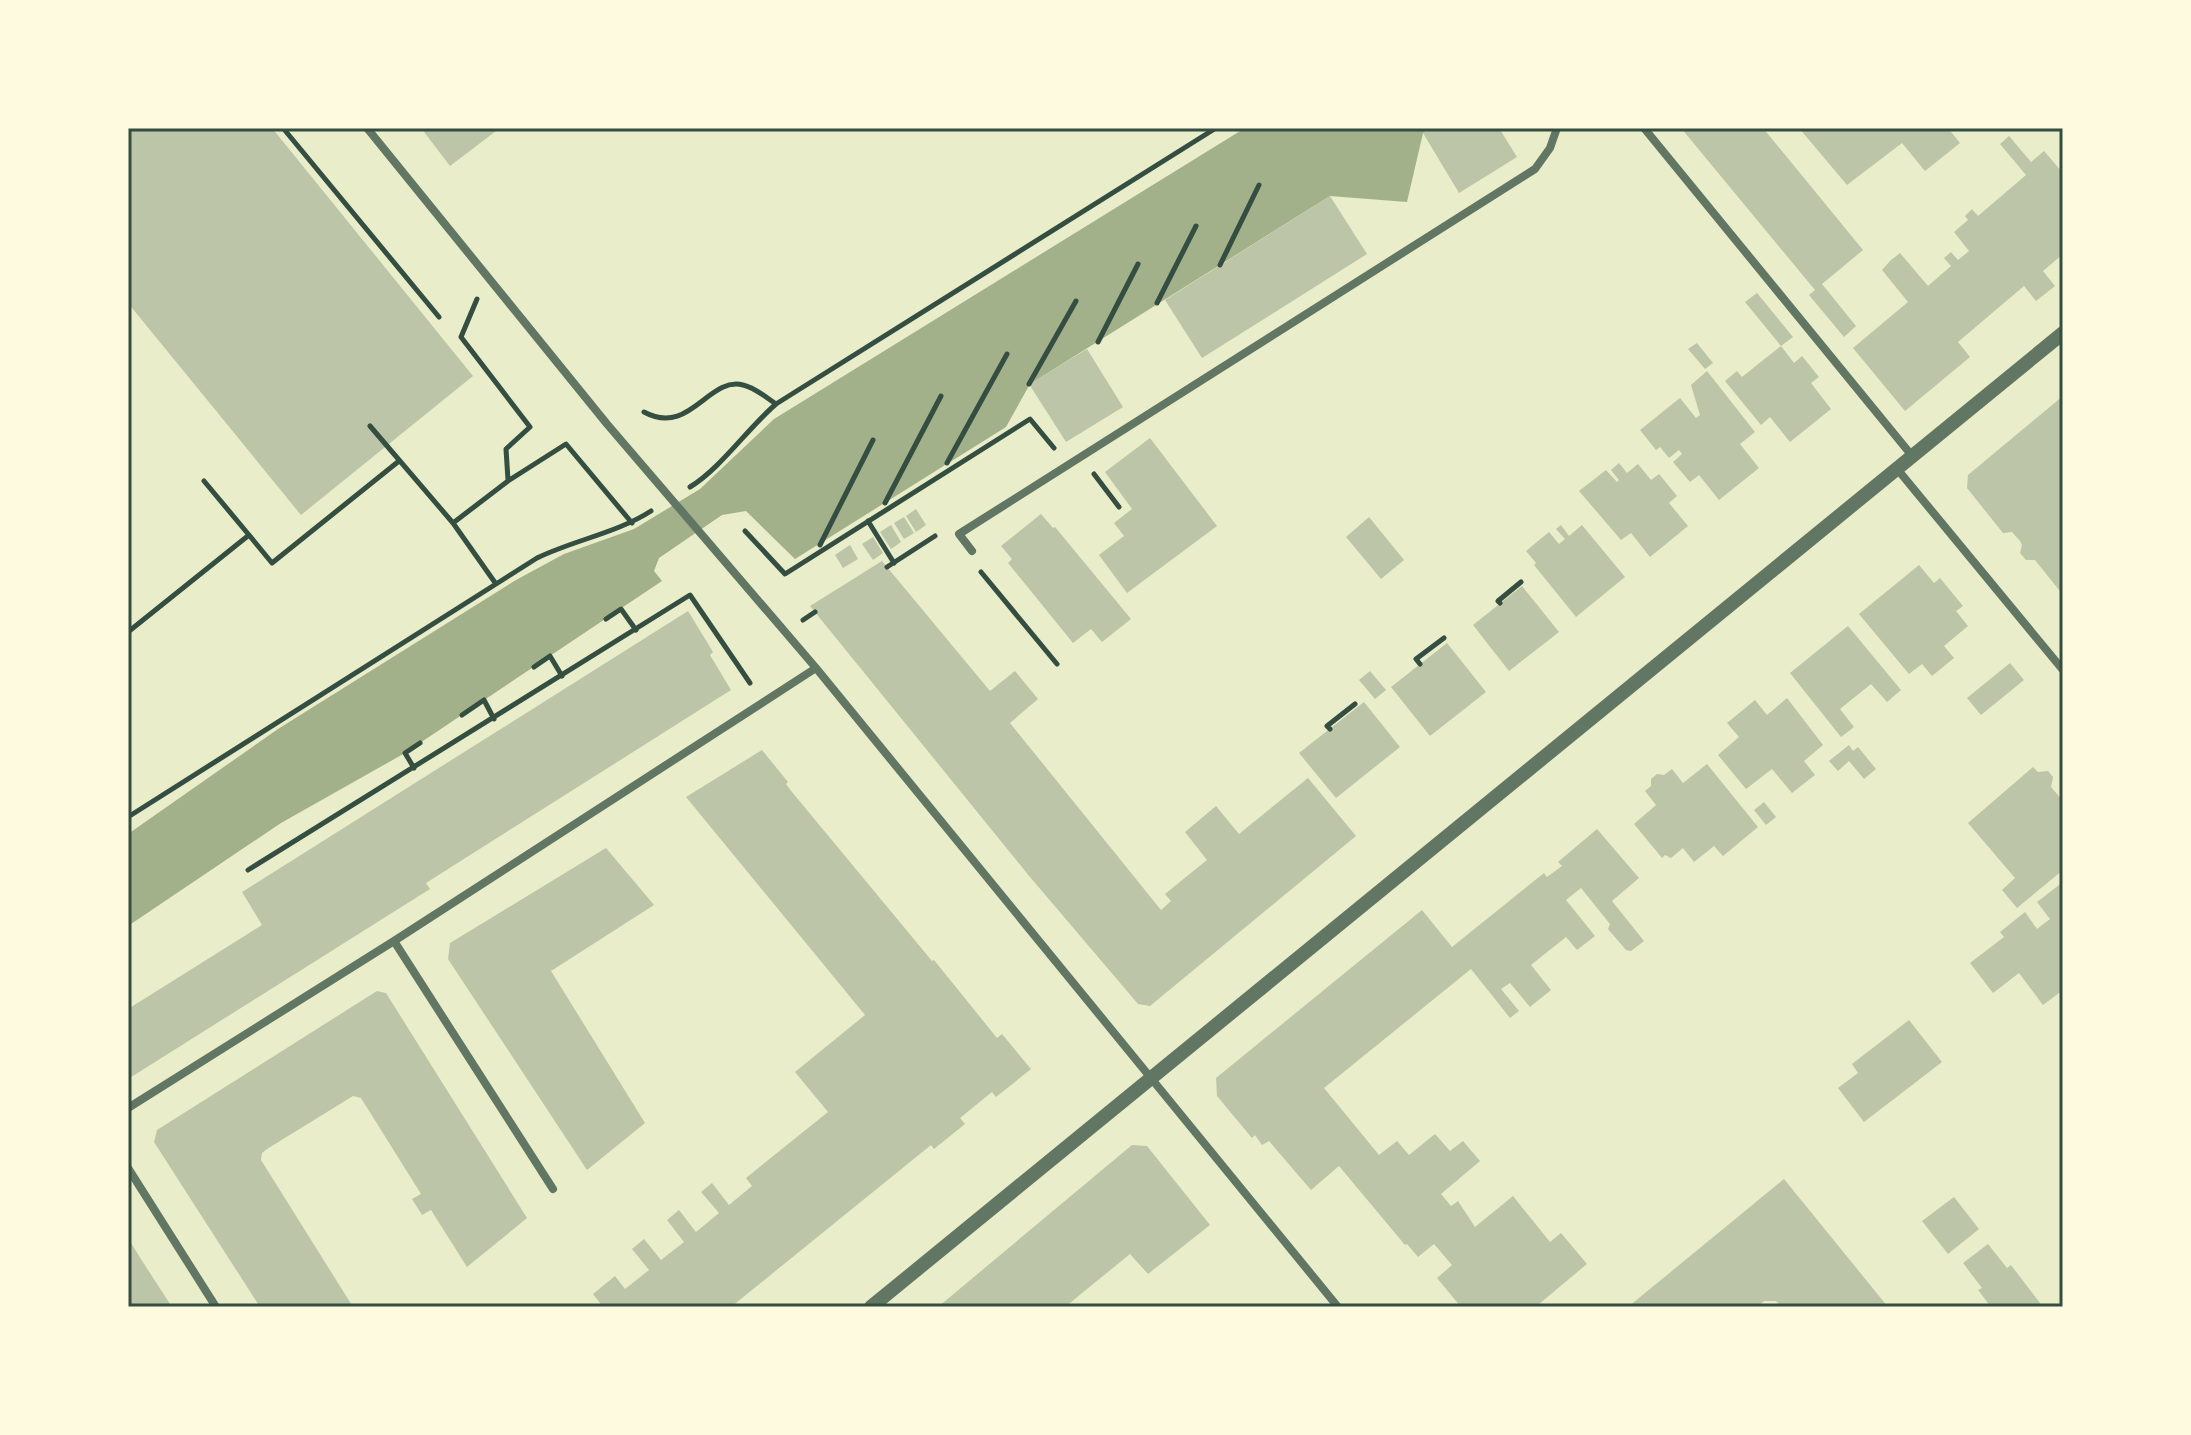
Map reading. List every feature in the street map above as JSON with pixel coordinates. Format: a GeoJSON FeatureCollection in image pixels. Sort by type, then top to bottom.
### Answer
{"type":"FeatureCollection","features":[{"type":"Feature","properties":{"kind":"street"},"geometry":{"type":"LineString","coordinates":[[367,128],[641,464],[816,668],[1338,1307]]}},
{"type":"Feature","properties":{"kind":"street"},"geometry":{"type":"LineString","coordinates":[[972,551],[959,534],[1535,169],[1550,148],[1557,128]]}},
{"type":"Feature","properties":{"kind":"street"},"geometry":{"type":"LineString","coordinates":[[1644,128],[1913,458]]}},
{"type":"Feature","properties":{"kind":"street"},"geometry":{"type":"LineString","coordinates":[[871,1307],[2063,333]]}},
{"type":"Feature","properties":{"kind":"street"},"geometry":{"type":"LineString","coordinates":[[1898,470],[2063,670]]}},
{"type":"Feature","properties":{"kind":"street"},"geometry":{"type":"LineString","coordinates":[[128,1108],[394,941],[816,668]]}},
{"type":"Feature","properties":{"kind":"street"},"geometry":{"type":"LineString","coordinates":[[394,941],[553,1189]]}},
{"type":"Feature","properties":{"kind":"street"},"geometry":{"type":"LineString","coordinates":[[128,1168],[216,1307]]}},
{"type":"Feature","properties":{"kind":"path"},"geometry":{"type":"LineString","coordinates":[[283,128],[439,317]]}},
{"type":"Feature","properties":{"kind":"path"},"geometry":{"type":"LineString","coordinates":[[688,488],[703,479],[743,434],[776,404],[1216,128]]}},
{"type":"Feature","properties":{"kind":"path"},"geometry":{"type":"LineString","coordinates":[[1220,265],[1259,185]]}},
{"type":"Feature","properties":{"kind":"path"},"geometry":{"type":"LineString","coordinates":[[1157,303],[1196,226]]}},
{"type":"Feature","properties":{"kind":"path"},"geometry":{"type":"LineString","coordinates":[[1098,342],[1138,264]]}},
{"type":"Feature","properties":{"kind":"path"},"geometry":{"type":"LineString","coordinates":[[487,275],[461,337],[530,427],[506,449],[508,481]]}},
{"type":"Feature","properties":{"kind":"path"},"geometry":{"type":"LineString","coordinates":[[1029,384],[1076,301]]}},
{"type":"Feature","properties":{"kind":"path"},"geometry":{"type":"LineString","coordinates":[[947,463],[1007,354]]}},
{"type":"Feature","properties":{"kind":"path"},"geometry":{"type":"LineString","coordinates":[[644,412],[663,419],[676,418],[724,387],[738,384],[776,404]]}},
{"type":"Feature","properties":{"kind":"path"},"geometry":{"type":"LineString","coordinates":[[885,503],[941,396]]}},
{"type":"Feature","properties":{"kind":"path"},"geometry":{"type":"LineString","coordinates":[[745,531],[785,574],[1030,419],[1068,464]]}},
{"type":"Feature","properties":{"kind":"path"},"geometry":{"type":"LineString","coordinates":[[370,426],[453,523],[496,584]]}},
{"type":"Feature","properties":{"kind":"path"},"geometry":{"type":"LineString","coordinates":[[820,545],[873,440]]}},
{"type":"Feature","properties":{"kind":"path"},"geometry":{"type":"LineString","coordinates":[[453,523],[508,481],[566,444],[632,523]]}},
{"type":"Feature","properties":{"kind":"path"},"geometry":{"type":"LineString","coordinates":[[204,481],[272,563],[399,461]]}},
{"type":"Feature","properties":{"kind":"path"},"geometry":{"type":"LineString","coordinates":[[128,817],[496,584],[558,548],[632,523],[655,509]]}},
{"type":"Feature","properties":{"kind":"path"},"geometry":{"type":"LineString","coordinates":[[868,521],[894,563]]}},
{"type":"Feature","properties":{"kind":"path"},"geometry":{"type":"LineString","coordinates":[[887,567],[938,534],[959,534]]}},
{"type":"Feature","properties":{"kind":"path"},"geometry":{"type":"LineString","coordinates":[[128,632],[249,535]]}},
{"type":"Feature","properties":{"kind":"path"},"geometry":{"type":"LineString","coordinates":[[972,551],[973,563],[1057,664]]}},
{"type":"Feature","properties":{"kind":"path"},"geometry":{"type":"LineString","coordinates":[[1500,603],[1498,601],[1521,582]]}},
{"type":"Feature","properties":{"kind":"path"},"geometry":{"type":"LineString","coordinates":[[248,870],[690,595],[763,702]]}},
{"type":"Feature","properties":{"kind":"path"},"geometry":{"type":"LineString","coordinates":[[606,619],[621,609],[636,630]]}},
{"type":"Feature","properties":{"kind":"path"},"geometry":{"type":"LineString","coordinates":[[1420,664],[1416,659],[1444,638]]}},
{"type":"Feature","properties":{"kind":"path"},"geometry":{"type":"LineString","coordinates":[[534,667],[550,656],[562,676]]}},
{"type":"Feature","properties":{"kind":"path"},"geometry":{"type":"LineString","coordinates":[[462,715],[484,700],[494,719]]}},
{"type":"Feature","properties":{"kind":"path"},"geometry":{"type":"LineString","coordinates":[[1330,729],[1327,726],[1355,704]]}},
{"type":"Feature","properties":{"kind":"path"},"geometry":{"type":"LineString","coordinates":[[414,768],[405,753],[420,743]]}},
{"type":"Feature","properties":{"kind":"shaded area"},"geometry":{"type":"Polygon","coordinates":[[[1245,128],[1430,128],[1423,133],[1407,202],[1330,196],[1030,384],[1006,427],[795,559],[746,511],[722,515],[659,558],[654,571],[662,581],[405,753],[281,823],[128,926],[128,834],[278,729],[516,580],[564,554],[634,529],[700,489],[774,419],[1245,128]]]}},
{"type":"Feature","properties":{"kind":"building"},"geometry":{"type":"Polygon","coordinates":[[[128,128],[272,128],[473,376],[301,515],[128,303],[128,128]]]}},
{"type":"Feature","properties":{"kind":"building"},"geometry":{"type":"Polygon","coordinates":[[[421,128],[494,128],[496,131],[450,166],[421,128]]]}},
{"type":"Feature","properties":{"kind":"building"},"geometry":{"type":"Polygon","coordinates":[[[1430,128],[1499,128],[1517,157],[1459,193],[1423,133],[1430,128]]]}},
{"type":"Feature","properties":{"kind":"building"},"geometry":{"type":"Polygon","coordinates":[[[1681,128],[1763,128],[1863,250],[1822,284],[1856,326],[1844,337],[1809,295],[1815,290],[1681,128]]]}},
{"type":"Feature","properties":{"kind":"building"},"geometry":{"type":"Polygon","coordinates":[[[1799,128],[1948,128],[1960,143],[1925,171],[1902,143],[1847,185],[1799,128]]]}},
{"type":"Feature","properties":{"kind":"building"},"geometry":{"type":"Polygon","coordinates":[[[2009,136],[2031,162],[2044,151],[2063,173],[2063,254],[2043,271],[2055,286],[2036,301],[2024,286],[1958,342],[1970,357],[1905,411],[1853,348],[1908,302],[1882,270],[1900,253],[1928,286],[1951,266],[1944,258],[1951,252],[1958,260],[1969,251],[1954,232],[1968,220],[1965,216],[1972,209],[1978,216],[2026,175],[2000,144],[2009,136]]]}},
{"type":"Feature","properties":{"kind":"building"},"geometry":{"type":"Polygon","coordinates":[[[1330,196],[1367,254],[1202,358],[1165,300],[1330,196]]]}},
{"type":"Feature","properties":{"kind":"building"},"geometry":{"type":"Polygon","coordinates":[[[1757,293],[1793,337],[1781,346],[1745,302],[1757,293]]]}},
{"type":"Feature","properties":{"kind":"building"},"geometry":{"type":"Polygon","coordinates":[[[1697,343],[1713,363],[1705,369],[1688,349],[1697,343]]]}},
{"type":"Feature","properties":{"kind":"building"},"geometry":{"type":"Polygon","coordinates":[[[1781,346],[1794,363],[1802,356],[1819,377],[1811,383],[1831,409],[1790,442],[1770,417],[1761,425],[1725,381],[1737,371],[1742,377],[1781,346]]]}},
{"type":"Feature","properties":{"kind":"building"},"geometry":{"type":"Polygon","coordinates":[[[1087,349],[1123,407],[1066,442],[1029,384],[1087,349]]]}},
{"type":"Feature","properties":{"kind":"building"},"geometry":{"type":"Polygon","coordinates":[[[1707,371],[1755,432],[1740,444],[1759,468],[1719,500],[1699,475],[1690,482],[1673,462],[1682,454],[1679,450],[1669,458],[1660,447],[1656,450],[1640,430],[1680,398],[1696,418],[1700,415],[1691,385],[1707,371]]]}},
{"type":"Feature","properties":{"kind":"building"},"geometry":{"type":"Polygon","coordinates":[[[2063,396],[2063,595],[2035,560],[2026,560],[2020,553],[2020,541],[2012,532],[2003,533],[1967,488],[1968,475],[2063,396]]]}},
{"type":"Feature","properties":{"kind":"building"},"geometry":{"type":"Polygon","coordinates":[[[1150,438],[1217,526],[1127,593],[1099,555],[1124,536],[1114,523],[1132,509],[1105,472],[1150,438]]]}},
{"type":"Feature","properties":{"kind":"building"},"geometry":{"type":"Polygon","coordinates":[[[1619,463],[1627,473],[1638,464],[1651,480],[1659,474],[1677,496],[1669,503],[1688,526],[1650,557],[1631,533],[1621,540],[1579,491],[1606,470],[1617,482],[1619,480],[1611,470],[1619,463]]]}},
{"type":"Feature","properties":{"kind":"building"},"geometry":{"type":"Polygon","coordinates":[[[916,509],[926,525],[916,532],[906,516],[916,509]]]}},
{"type":"Feature","properties":{"kind":"building"},"geometry":{"type":"Polygon","coordinates":[[[1041,514],[1131,619],[1102,642],[1091,629],[1073,643],[1008,563],[1012,559],[1001,546],[1041,514]]]}},
{"type":"Feature","properties":{"kind":"building"},"geometry":{"type":"Polygon","coordinates":[[[904,517],[914,533],[904,539],[894,523],[904,517]]]}},
{"type":"Feature","properties":{"kind":"building"},"geometry":{"type":"Polygon","coordinates":[[[1369,517],[1404,560],[1381,579],[1346,537],[1369,517]]]}},
{"type":"Feature","properties":{"kind":"building"},"geometry":{"type":"Polygon","coordinates":[[[891,525],[901,542],[891,549],[880,532],[891,525]]]}},
{"type":"Feature","properties":{"kind":"building"},"geometry":{"type":"Polygon","coordinates":[[[1561,525],[1569,536],[1582,525],[1625,577],[1576,617],[1526,551],[1549,532],[1559,544],[1565,539],[1556,529],[1561,525]]]}},
{"type":"Feature","properties":{"kind":"building"},"geometry":{"type":"Polygon","coordinates":[[[873,537],[883,553],[873,560],[862,544],[873,537]]]}},
{"type":"Feature","properties":{"kind":"building"},"geometry":{"type":"Polygon","coordinates":[[[850,545],[858,559],[843,568],[835,555],[850,545]]]}},
{"type":"Feature","properties":{"kind":"building"},"geometry":{"type":"Polygon","coordinates":[[[882,561],[990,691],[1015,671],[1038,699],[1010,723],[1161,910],[1171,901],[1165,894],[1207,860],[1185,832],[1216,806],[1239,834],[1308,778],[1356,836],[1150,1006],[1138,1004],[1030,877],[810,606],[882,561]]]}},
{"type":"Feature","properties":{"kind":"building"},"geometry":{"type":"Polygon","coordinates":[[[1919,565],[1934,583],[1940,578],[1963,606],[1956,611],[1968,626],[1944,646],[1954,658],[1932,676],[1922,664],[1909,674],[1859,614],[1919,565]]]}},
{"type":"Feature","properties":{"kind":"building"},"geometry":{"type":"Polygon","coordinates":[[[1522,586],[1559,632],[1509,671],[1473,625],[1522,586]]]}},
{"type":"Feature","properties":{"kind":"building"},"geometry":{"type":"Polygon","coordinates":[[[688,611],[731,690],[426,883],[430,889],[128,1079],[128,1009],[262,925],[242,892],[688,611]]]}},
{"type":"Feature","properties":{"kind":"building"},"geometry":{"type":"Polygon","coordinates":[[[1848,626],[1901,690],[1887,702],[1871,684],[1840,709],[1854,727],[1841,737],[1790,673],[1848,626]]]}},
{"type":"Feature","properties":{"kind":"building"},"geometry":{"type":"Polygon","coordinates":[[[1447,643],[1486,692],[1430,736],[1391,687],[1447,643]]]}},
{"type":"Feature","properties":{"kind":"building"},"geometry":{"type":"Polygon","coordinates":[[[2010,663],[2024,680],[1981,715],[1967,698],[2010,663]]]}},
{"type":"Feature","properties":{"kind":"building"},"geometry":{"type":"Polygon","coordinates":[[[1370,671],[1386,690],[1375,699],[1359,680],[1370,671]]]}},
{"type":"Feature","properties":{"kind":"building"},"geometry":{"type":"Polygon","coordinates":[[[1787,698],[1823,745],[1804,761],[1815,775],[1792,793],[1772,769],[1746,789],[1718,755],[1739,737],[1727,723],[1755,700],[1767,715],[1787,698]]]}},
{"type":"Feature","properties":{"kind":"building"},"geometry":{"type":"Polygon","coordinates":[[[1364,702],[1400,747],[1336,798],[1299,753],[1364,702]]]}},
{"type":"Feature","properties":{"kind":"building"},"geometry":{"type":"Polygon","coordinates":[[[1849,745],[1853,751],[1858,747],[1876,769],[1864,779],[1849,761],[1838,771],[1829,761],[1849,745]]]}},
{"type":"Feature","properties":{"kind":"building"},"geometry":{"type":"Polygon","coordinates":[[[762,750],[788,782],[786,784],[792,792],[932,961],[997,1038],[1002,1034],[1031,1069],[996,1097],[992,1092],[960,1118],[965,1124],[934,1149],[931,1145],[731,1307],[603,1307],[593,1294],[615,1276],[625,1289],[649,1270],[632,1249],[644,1239],[661,1260],[684,1242],[667,1220],[679,1210],[696,1232],[719,1213],[701,1192],[712,1183],[729,1205],[752,1186],[746,1178],[828,1112],[795,1072],[865,1015],[686,797],[762,750]]]}},
{"type":"Feature","properties":{"kind":"building"},"geometry":{"type":"Polygon","coordinates":[[[1707,764],[1758,827],[1723,856],[1714,846],[1694,862],[1683,848],[1671,858],[1665,855],[1662,858],[1634,824],[1656,805],[1645,791],[1657,774],[1664,775],[1672,769],[1683,783],[1707,764]]]}},
{"type":"Feature","properties":{"kind":"building"},"geometry":{"type":"Polygon","coordinates":[[[2033,767],[2038,772],[2048,771],[2053,777],[2051,787],[2063,801],[2063,870],[2017,908],[2002,890],[2015,878],[1968,823],[2033,767]]]}},
{"type":"Feature","properties":{"kind":"building"},"geometry":{"type":"Polygon","coordinates":[[[1764,802],[1776,817],[1766,825],[1754,810],[1764,802]]]}},
{"type":"Feature","properties":{"kind":"building"},"geometry":{"type":"Polygon","coordinates":[[[1597,829],[1639,878],[1612,901],[1644,941],[1631,951],[1626,950],[1581,888],[1566,900],[1595,936],[1577,950],[1566,937],[1531,965],[1551,990],[1530,1007],[1510,983],[1501,989],[1519,1011],[1510,1018],[1471,969],[1324,1088],[1379,1155],[1397,1141],[1409,1155],[1435,1134],[1450,1151],[1463,1141],[1480,1161],[1441,1194],[1451,1206],[1458,1201],[1475,1227],[1513,1196],[1550,1242],[1561,1233],[1587,1264],[1539,1304],[1542,1307],[1461,1307],[1437,1278],[1452,1265],[1434,1244],[1418,1257],[1339,1166],[1311,1190],[1269,1141],[1262,1145],[1255,1135],[1252,1138],[1217,1096],[1216,1078],[1422,910],[1452,947],[1544,873],[1547,877],[1562,866],[1558,862],[1597,829]]]}},
{"type":"Feature","properties":{"kind":"building"},"geometry":{"type":"Polygon","coordinates":[[[606,848],[654,905],[551,971],[645,1123],[587,1170],[448,959],[450,943],[606,848]]]}},
{"type":"Feature","properties":{"kind":"building"},"geometry":{"type":"Polygon","coordinates":[[[2063,882],[2063,990],[2043,1005],[2019,973],[1993,993],[1970,963],[2004,937],[2000,932],[2025,912],[2037,929],[2050,919],[2037,902],[2063,882]]]}},
{"type":"Feature","properties":{"kind":"building"},"geometry":{"type":"Polygon","coordinates":[[[377,991],[386,993],[527,1218],[467,1267],[431,1210],[422,1215],[412,1199],[421,1194],[361,1098],[353,1096],[267,1149],[262,1153],[261,1160],[353,1307],[260,1307],[154,1142],[157,1130],[377,991]]]}},
{"type":"Feature","properties":{"kind":"building"},"geometry":{"type":"Polygon","coordinates":[[[1909,1020],[1942,1062],[1864,1122],[1838,1088],[1858,1073],[1852,1064],[1909,1020]]]}},
{"type":"Feature","properties":{"kind":"building"},"geometry":{"type":"Polygon","coordinates":[[[1132,1145],[1147,1146],[1210,1225],[1148,1274],[1130,1254],[1065,1307],[938,1307],[1132,1145]]]}},
{"type":"Feature","properties":{"kind":"building"},"geometry":{"type":"Polygon","coordinates":[[[1784,1179],[1888,1307],[1782,1307],[1776,1301],[1764,1301],[1757,1307],[1628,1307],[1784,1179]]]}},
{"type":"Feature","properties":{"kind":"building"},"geometry":{"type":"Polygon","coordinates":[[[1954,1197],[1979,1229],[1948,1254],[1922,1221],[1954,1197]]]}},
{"type":"Feature","properties":{"kind":"building"},"geometry":{"type":"Polygon","coordinates":[[[128,1238],[139,1256],[172,1307],[128,1307],[128,1238]]]}},
{"type":"Feature","properties":{"kind":"building"},"geometry":{"type":"Polygon","coordinates":[[[1988,1244],[2007,1268],[2011,1265],[2043,1307],[1991,1307],[1978,1290],[1982,1288],[1963,1263],[1988,1244]]]}}]}
